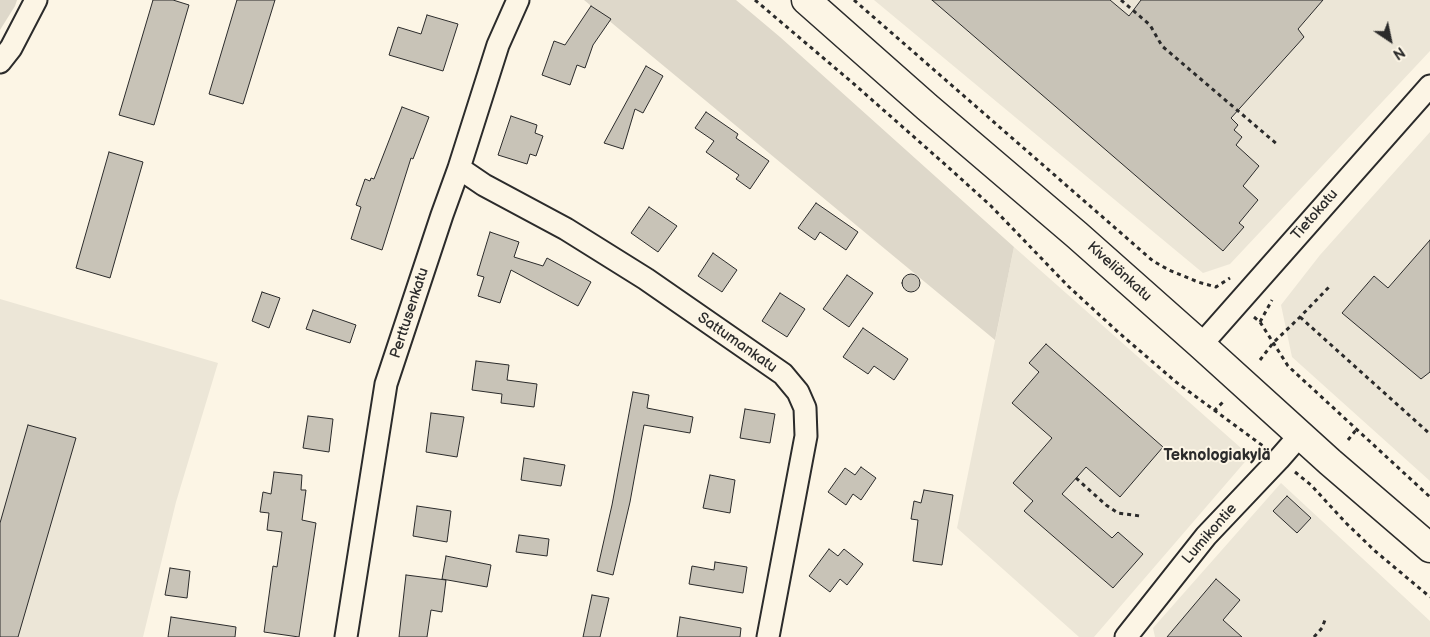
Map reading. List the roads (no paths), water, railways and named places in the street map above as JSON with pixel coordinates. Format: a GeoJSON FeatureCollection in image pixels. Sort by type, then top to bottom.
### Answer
{"type":"FeatureCollection","features":[{"type":"Feature","properties":{"kind":"main road","name":"Kiveliönkatu"},"geometry":{"type":"LineString","coordinates":[[806,0],[927,107],[1077,235],[1300,435],[1430,548]]}},
{"type":"Feature","properties":{"kind":"street"},"geometry":{"type":"LineString","coordinates":[[0,62],[11,48],[36,0]]}},
{"type":"Feature","properties":{"kind":"street","name":"Perttusenkatu"},"geometry":{"type":"LineString","coordinates":[[346,637],[386,384],[459,168],[498,45],[518,0]]}},
{"type":"Feature","properties":{"kind":"street","name":"Tietokatu"},"geometry":{"type":"LineString","coordinates":[[1201,345],[1430,86]]}},
{"type":"Feature","properties":{"kind":"street","name":"Sattumankatu"},"geometry":{"type":"LineString","coordinates":[[459,168],[484,185],[566,229],[646,278],[783,374],[798,392],[805,408],[806,436],[768,637]]}},
{"type":"Feature","properties":{"kind":"street","name":"Lumikontie"},"geometry":{"type":"LineString","coordinates":[[1126,637],[1206,536],[1300,435]]}},
{"type":"Feature","properties":{"kind":"district","name":"Teknologiakylä"},"geometry":{"type":"Point","coordinates":[1217,456]}}]}
